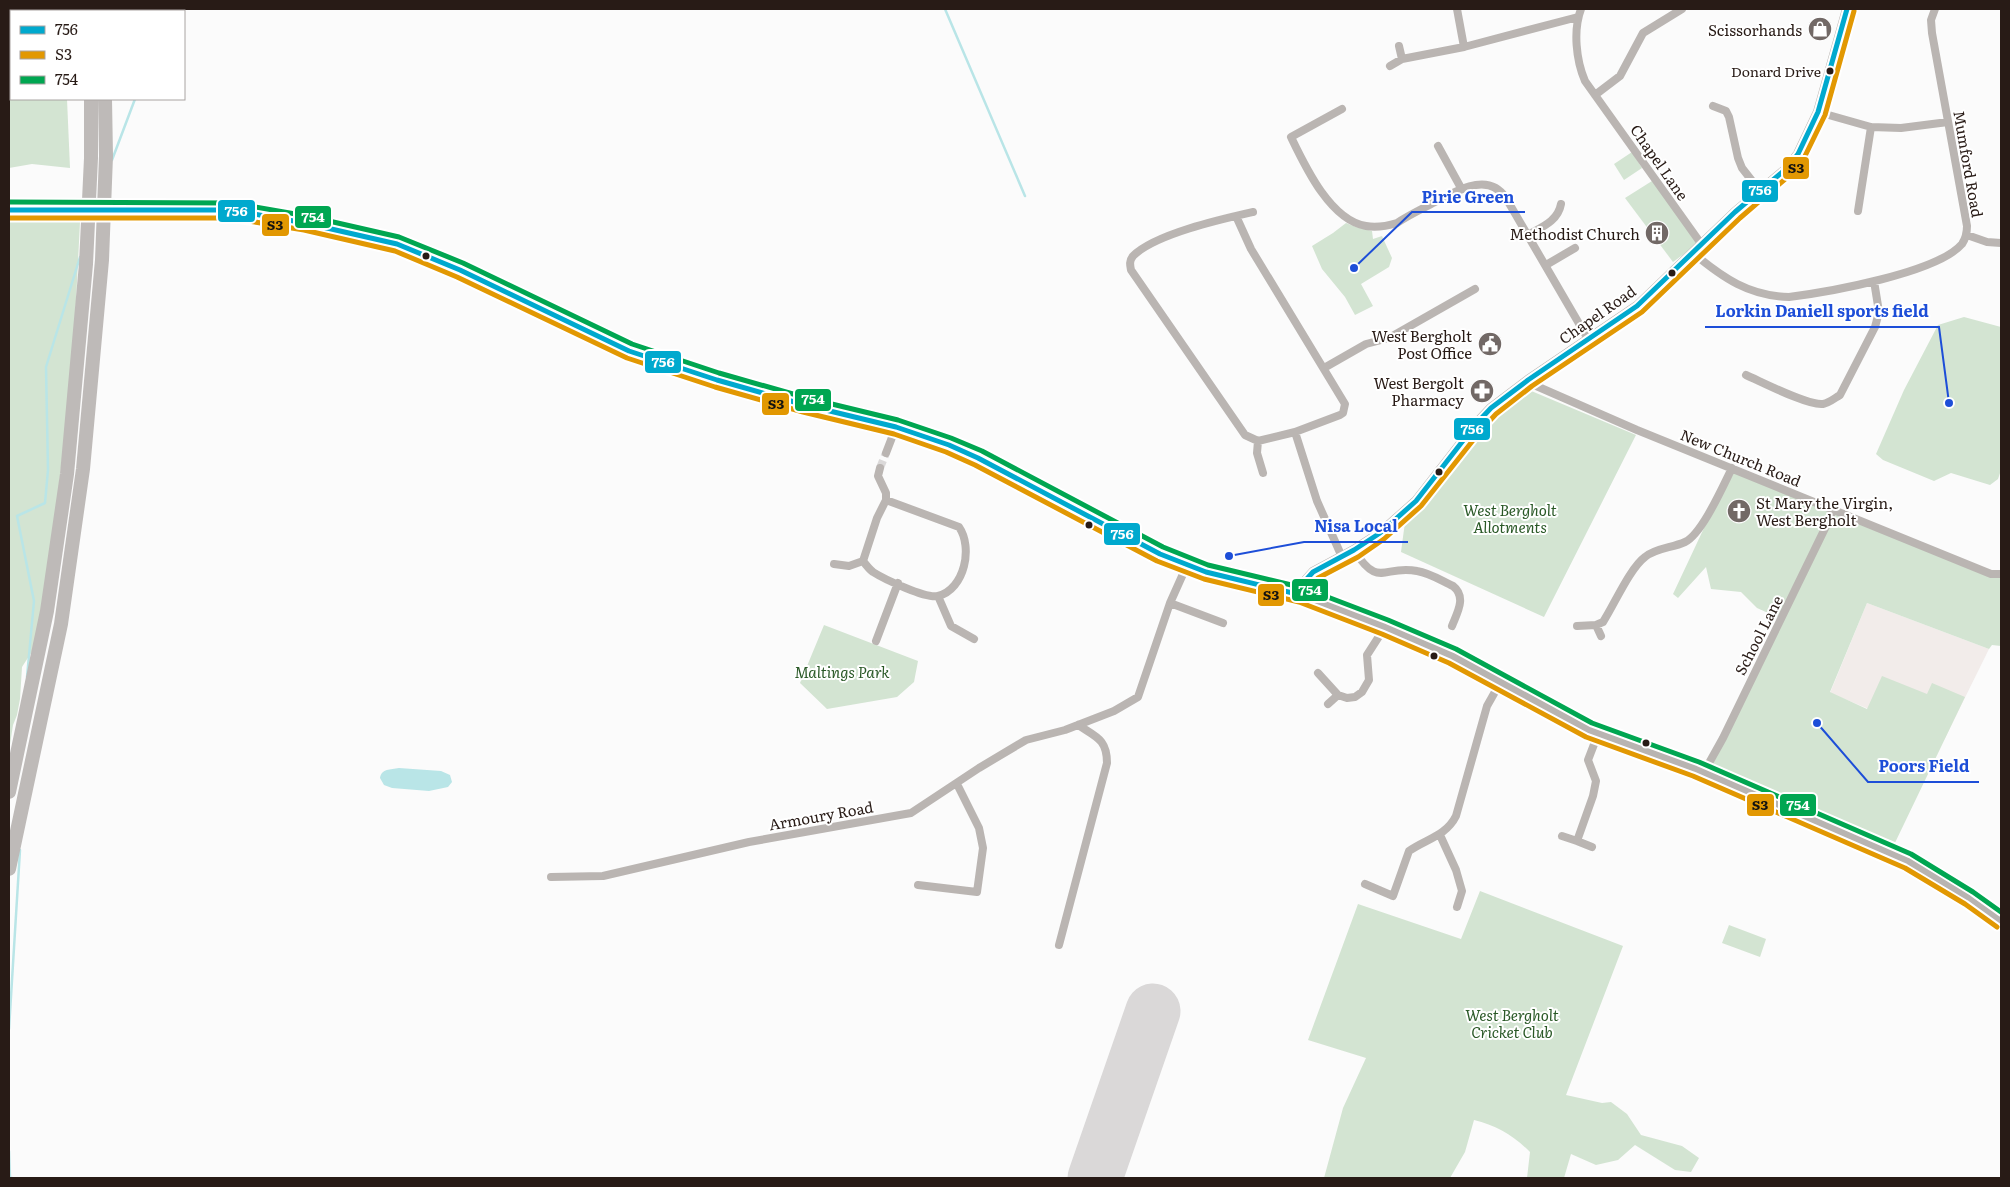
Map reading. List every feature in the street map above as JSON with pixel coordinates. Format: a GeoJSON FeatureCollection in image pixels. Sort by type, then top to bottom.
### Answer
{"type":"FeatureCollection","features":[{"type":"Feature","properties":{"kind":"highway"},"geometry":{"type":"LineString","coordinates":[[9,792],[47,612],[67,474],[86,264],[91,158],[91,100]]}},
{"type":"Feature","properties":{"kind":"highway"},"geometry":{"type":"LineString","coordinates":[[9,869],[61,624],[83,469],[102,260],[106,156],[105,100]]}},
{"type":"Feature","properties":{"kind":"main road"},"geometry":{"type":"LineString","coordinates":[[9,210],[231,210],[305,223],[397,244],[460,270],[629,351],[717,380],[805,405],[896,427],[949,445],[978,458],[1127,538],[1187,565],[1230,579],[1301,595],[1384,627],[1452,656],[1598,734],[1704,772],[1908,861],[1962,893],[2001,921]]}},
{"type":"Feature","properties":{"kind":"street"},"geometry":{"type":"LineString","coordinates":[[1457,9],[1464,47]]}},
{"type":"Feature","properties":{"kind":"street"},"geometry":{"type":"LineString","coordinates":[[1595,95],[1620,76],[1643,33],[1682,9]]}},
{"type":"Feature","properties":{"kind":"street","name":"Chapel Road"},"geometry":{"type":"LineString","coordinates":[[1301,595],[1309,576],[1380,533],[1416,500],[1476,424],[1491,408],[1528,380],[1637,306],[1735,212],[1786,170],[1798,154],[1818,112],[1847,9]]}},
{"type":"Feature","properties":{"kind":"street","name":"Mumford Road"},"geometry":{"type":"LineString","coordinates":[[1693,253],[1722,277],[1776,297],[1807,294],[1874,282],[1920,267],[1946,256],[1962,244],[1967,235],[1932,33],[1931,20],[1936,9]]}},
{"type":"Feature","properties":{"kind":"street"},"geometry":{"type":"LineString","coordinates":[[1390,66],[1402,59],[1464,47],[1580,13]]}},
{"type":"Feature","properties":{"kind":"street","name":"Chapel Lane"},"geometry":{"type":"LineString","coordinates":[[1580,13],[1578,53],[1579,65],[1585,80],[1702,245]]}},
{"type":"Feature","properties":{"kind":"street"},"geometry":{"type":"LineString","coordinates":[[1398,46],[1402,59]]}},
{"type":"Feature","properties":{"kind":"street"},"geometry":{"type":"LineString","coordinates":[[1713,106],[1726,111],[1742,168],[1760,191]]}},
{"type":"Feature","properties":{"kind":"street"},"geometry":{"type":"LineString","coordinates":[[1342,109],[1291,137],[1326,198],[1342,214],[1358,224],[1374,227],[1397,223],[1461,188],[1478,184],[1496,187],[1502,192],[1588,339]]}},
{"type":"Feature","properties":{"kind":"street"},"geometry":{"type":"LineString","coordinates":[[1818,112],[1871,127],[1901,128],[1948,122]]}},
{"type":"Feature","properties":{"kind":"street"},"geometry":{"type":"LineString","coordinates":[[1858,211],[1871,127]]}},
{"type":"Feature","properties":{"kind":"street"},"geometry":{"type":"LineString","coordinates":[[1438,146],[1461,188]]}},
{"type":"Feature","properties":{"kind":"street"},"geometry":{"type":"LineString","coordinates":[[1528,235],[1554,219],[1559,212],[1561,204]]}},
{"type":"Feature","properties":{"kind":"street"},"geometry":{"type":"LineString","coordinates":[[1236,216],[1251,249],[1345,404],[1343,412],[1332,420],[1258,441],[1245,435],[1131,270],[1129,263],[1132,257],[1147,246],[1174,234],[1236,216],[1253,212]]}},
{"type":"Feature","properties":{"kind":"street"},"geometry":{"type":"LineString","coordinates":[[1967,235],[1987,242],[2001,243]]}},
{"type":"Feature","properties":{"kind":"street"},"geometry":{"type":"LineString","coordinates":[[1546,265],[1575,248]]}},
{"type":"Feature","properties":{"kind":"street"},"geometry":{"type":"LineString","coordinates":[[1746,375],[1809,402],[1822,404],[1840,395],[1875,327],[1878,312],[1874,282]]}},
{"type":"Feature","properties":{"kind":"street"},"geometry":{"type":"LineString","coordinates":[[1324,368],[1366,344],[1389,338],[1475,289]]}},
{"type":"Feature","properties":{"kind":"street","name":"New Church Road"},"geometry":{"type":"LineString","coordinates":[[1528,380],[1534,385],[1637,430],[1991,574],[2001,574]]}},
{"type":"Feature","properties":{"kind":"street"},"geometry":{"type":"LineString","coordinates":[[886,453],[896,427]]}},
{"type":"Feature","properties":{"kind":"street"},"geometry":{"type":"LineString","coordinates":[[1295,432],[1317,501],[1342,557]]}},
{"type":"Feature","properties":{"kind":"street"},"geometry":{"type":"LineString","coordinates":[[1258,441],[1257,453],[1263,473]]}},
{"type":"Feature","properties":{"kind":"street"},"geometry":{"type":"LineString","coordinates":[[834,564],[849,566],[863,560],[877,518],[886,500],[886,493],[878,476],[880,468]]}},
{"type":"Feature","properties":{"kind":"street"},"geometry":{"type":"LineString","coordinates":[[1577,626],[1596,625],[1603,622],[1636,566],[1645,557],[1656,551],[1686,542],[1698,532],[1732,468]]}},
{"type":"Feature","properties":{"kind":"street"},"geometry":{"type":"LineString","coordinates":[[863,560],[871,571],[926,595],[938,596],[955,584],[964,567],[966,559],[963,533],[959,527],[886,500]]}},
{"type":"Feature","properties":{"kind":"street","name":"School Lane"},"geometry":{"type":"LineString","coordinates":[[1704,772],[1784,615],[1832,508]]}},
{"type":"Feature","properties":{"kind":"street"},"geometry":{"type":"LineString","coordinates":[[1354,550],[1364,565],[1375,572],[1416,570],[1457,589],[1461,600],[1452,626]]}},
{"type":"Feature","properties":{"kind":"street","name":"Armoury Road"},"geometry":{"type":"LineString","coordinates":[[551,877],[603,876],[748,842],[911,813],[979,768],[1026,740],[1078,725],[1114,711],[1138,697],[1170,603],[1187,565]]}},
{"type":"Feature","properties":{"kind":"street"},"geometry":{"type":"LineString","coordinates":[[876,641],[898,583]]}},
{"type":"Feature","properties":{"kind":"street"},"geometry":{"type":"LineString","coordinates":[[938,596],[951,626],[974,639]]}},
{"type":"Feature","properties":{"kind":"street"},"geometry":{"type":"LineString","coordinates":[[1170,603],[1223,622]]}},
{"type":"Feature","properties":{"kind":"street"},"geometry":{"type":"LineString","coordinates":[[1596,625],[1601,636]]}},
{"type":"Feature","properties":{"kind":"street"},"geometry":{"type":"LineString","coordinates":[[1318,673],[1338,695],[1347,698],[1355,697],[1362,692],[1369,680],[1368,655],[1384,627]]}},
{"type":"Feature","properties":{"kind":"street"},"geometry":{"type":"LineString","coordinates":[[1365,884],[1392,896],[1408,851],[1440,835],[1451,825],[1456,816],[1487,706],[1500,682]]}},
{"type":"Feature","properties":{"kind":"street"},"geometry":{"type":"LineString","coordinates":[[1328,704],[1338,695]]}},
{"type":"Feature","properties":{"kind":"street"},"geometry":{"type":"LineString","coordinates":[[1059,945],[1107,763],[1107,751],[1104,744],[1100,739],[1078,725]]}},
{"type":"Feature","properties":{"kind":"street"},"geometry":{"type":"LineString","coordinates":[[1577,841],[1593,796],[1596,781],[1588,760],[1598,734]]}},
{"type":"Feature","properties":{"kind":"street"},"geometry":{"type":"LineString","coordinates":[[918,886],[978,892],[983,848],[979,828],[956,784]]}},
{"type":"Feature","properties":{"kind":"street"},"geometry":{"type":"LineString","coordinates":[[1440,835],[1456,870],[1462,891],[1457,907]]}},
{"type":"Feature","properties":{"kind":"street"},"geometry":{"type":"LineString","coordinates":[[1562,836],[1592,848]]}},
{"type":"Feature","properties":{"kind":"shaded area"},"geometry":{"type":"Polygon","coordinates":[[[1867,603],[1989,649],[1944,740],[1830,693],[1867,603]]]}},
{"type":"Feature","properties":{"kind":"green space"},"geometry":{"type":"Polygon","coordinates":[[[9,9],[64,9],[10,10],[10,100],[67,100],[70,168],[32,164],[9,168],[9,9]]]}},
{"type":"Feature","properties":{"kind":"green space"},"geometry":{"type":"Polygon","coordinates":[[[1632,152],[1642,168],[1624,180],[1614,164],[1632,152]]]}},
{"type":"Feature","properties":{"kind":"green space"},"geometry":{"type":"Polygon","coordinates":[[[1652,181],[1699,243],[1673,262],[1625,198],[1652,181]]]}},
{"type":"Feature","properties":{"kind":"green space"},"geometry":{"type":"Polygon","coordinates":[[[9,219],[80,222],[73,361],[42,636],[22,667],[20,699],[9,751],[10,243],[9,219]]]}},
{"type":"Feature","properties":{"kind":"green space"},"geometry":{"type":"Polygon","coordinates":[[[1346,223],[1372,231],[1373,239],[1382,236],[1392,258],[1389,267],[1361,284],[1373,306],[1355,315],[1345,297],[1322,269],[1312,246],[1346,223]]]}},
{"type":"Feature","properties":{"kind":"green space"},"geometry":{"type":"Polygon","coordinates":[[[1964,317],[2001,327],[2001,470],[1998,479],[1990,485],[1951,473],[1934,481],[1883,460],[1876,454],[1904,390],[1938,325],[1964,317]]]}},
{"type":"Feature","properties":{"kind":"green space","name":"West Bergholt Allotments"},"geometry":{"type":"Polygon","coordinates":[[[1529,390],[1636,435],[1544,617],[1401,552],[1405,522],[1435,491],[1493,419],[1529,390]]]}},
{"type":"Feature","properties":{"kind":"green space"},"geometry":{"type":"Polygon","coordinates":[[[1734,472],[1829,510],[1788,604],[1777,617],[1757,608],[1741,592],[1711,589],[1706,567],[1678,598],[1673,594],[1712,511],[1734,472]]]}},
{"type":"Feature","properties":{"kind":"green space"},"geometry":{"type":"Polygon","coordinates":[[[1835,512],[1993,578],[2001,578],[2001,646],[1992,645],[1989,649],[1867,603],[1830,692],[1867,709],[1882,676],[1927,694],[1932,683],[1965,697],[1892,849],[1709,769],[1835,512]]]}},
{"type":"Feature","properties":{"kind":"green space","name":"Maltings Park"},"geometry":{"type":"Polygon","coordinates":[[[824,625],[918,661],[914,682],[897,697],[827,709],[800,683],[824,625]]]}},
{"type":"Feature","properties":{"kind":"green space","name":"West Bergholt Cricket Club"},"geometry":{"type":"Polygon","coordinates":[[[1480,891],[1623,946],[1566,1095],[1602,1103],[1611,1102],[1627,1114],[1641,1135],[1682,1146],[1699,1158],[1691,1172],[1675,1170],[1635,1145],[1618,1160],[1596,1165],[1571,1154],[1564,1178],[1527,1178],[1530,1152],[1504,1132],[1474,1120],[1465,1152],[1450,1178],[1324,1178],[1343,1108],[1366,1058],[1308,1040],[1358,904],[1461,939],[1480,891]]]}},
{"type":"Feature","properties":{"kind":"green space"},"geometry":{"type":"Polygon","coordinates":[[[1729,925],[1766,939],[1760,957],[1722,943],[1729,925]]]}},
{"type":"Feature","properties":{"kind":"water"},"geometry":{"type":"Polygon","coordinates":[[[399,768],[441,771],[450,775],[452,782],[448,787],[429,791],[392,788],[384,785],[380,778],[383,772],[399,768]]]}},
{"type":"Feature","properties":{"kind":"waterway"},"geometry":{"type":"LineString","coordinates":[[945,9],[1025,196]]}},
{"type":"Feature","properties":{"kind":"waterway"},"geometry":{"type":"LineString","coordinates":[[112,160],[135,100]]}},
{"type":"Feature","properties":{"kind":"waterway"},"geometry":{"type":"LineString","coordinates":[[27,677],[34,601],[17,516],[45,503],[48,470],[46,367],[80,257]]}},
{"type":"Feature","properties":{"kind":"waterway"},"geometry":{"type":"LineString","coordinates":[[9,1029],[20,850]]}},
{"type":"Feature","properties":{"kind":"waterway"},"geometry":{"type":"LineString","coordinates":[[9,1151],[10,1178],[12,1178]]}},
{"type":"Feature","properties":{"kind":"runway"},"geometry":{"type":"LineString","coordinates":[[1095,1178],[1153,1011]]}},
{"type":"Feature","properties":{"kind":"tunnel"},"geometry":{"type":"LineString","coordinates":[[880,468],[886,453]]}},
{"type":"Feature","properties":{"kind":"transit line","name":"756"},"geometry":{"type":"LineString","coordinates":[[1301,595],[1305,581],[1313,572],[1354,550],[1380,533],[1416,501],[1476,424],[1491,408],[1528,380],[1637,306],[1735,212],[1786,169],[1798,154],[1818,112],[1847,9]]}},
{"type":"Feature","properties":{"kind":"transit line","name":"S3"},"geometry":{"type":"LineString","coordinates":[[1308,597],[1312,585],[1318,578],[1358,557],[1384,539],[1421,506],[1496,414],[1532,386],[1642,312],[1740,218],[1791,174],[1804,158],[1825,115],[1854,11]]}},
{"type":"Feature","properties":{"kind":"transit line","name":"754"},"geometry":{"type":"LineString","coordinates":[[9,202],[232,203],[307,216],[399,237],[463,263],[632,344],[719,373],[807,398],[898,420],[951,438],[982,451],[1163,547],[1208,565],[1304,588],[1388,620],[1456,649],[1592,723],[1699,762],[1911,854],[1973,892],[2001,912]]}},
{"type":"Feature","properties":{"kind":"transit line","name":"756"},"geometry":{"type":"LineString","coordinates":[[9,210],[231,210],[305,223],[397,244],[460,270],[629,351],[717,380],[805,405],[896,427],[949,445],[978,458],[1160,554],[1206,572],[1301,595]]}},
{"type":"Feature","properties":{"kind":"transit line","name":"S3"},"geometry":{"type":"LineString","coordinates":[[9,218],[230,218],[304,230],[395,251],[457,277],[627,358],[715,387],[803,412],[894,434],[946,452],[975,465],[1157,561],[1204,579],[1299,602],[1382,634],[1449,663],[1586,737],[1693,776],[1905,868],[1965,904],[1997,927]]}},
{"type":"Feature","properties":{"kind":"place","name":"Scissorhands"},"geometry":{"type":"Point","coordinates":[1820,29]}},
{"type":"Feature","properties":{"kind":"place","name":"Donard Drive"},"geometry":{"type":"Point","coordinates":[1830,71]}},
{"type":"Feature","properties":{"kind":"place","name":"Methodist Church"},"geometry":{"type":"Point","coordinates":[1657,233]}},
{"type":"Feature","properties":{"kind":"place","name":"Pirie Green"},"geometry":{"type":"Point","coordinates":[1354,268]}},
{"type":"Feature","properties":{"kind":"place","name":"West Bergholt Post Office"},"geometry":{"type":"Point","coordinates":[1490,344]}},
{"type":"Feature","properties":{"kind":"place","name":"West Bergolt Pharmacy"},"geometry":{"type":"Point","coordinates":[1482,391]}},
{"type":"Feature","properties":{"kind":"place","name":"Lorkin Daniell sports field"},"geometry":{"type":"Point","coordinates":[1949,403]}},
{"type":"Feature","properties":{"kind":"place","name":"St Mary the Virgin, West Bergholt"},"geometry":{"type":"Point","coordinates":[1739,511]}},
{"type":"Feature","properties":{"kind":"place","name":"Nisa Local"},"geometry":{"type":"Point","coordinates":[1229,556]}},
{"type":"Feature","properties":{"kind":"place","name":"Poors Field"},"geometry":{"type":"Point","coordinates":[1817,723]}}]}
